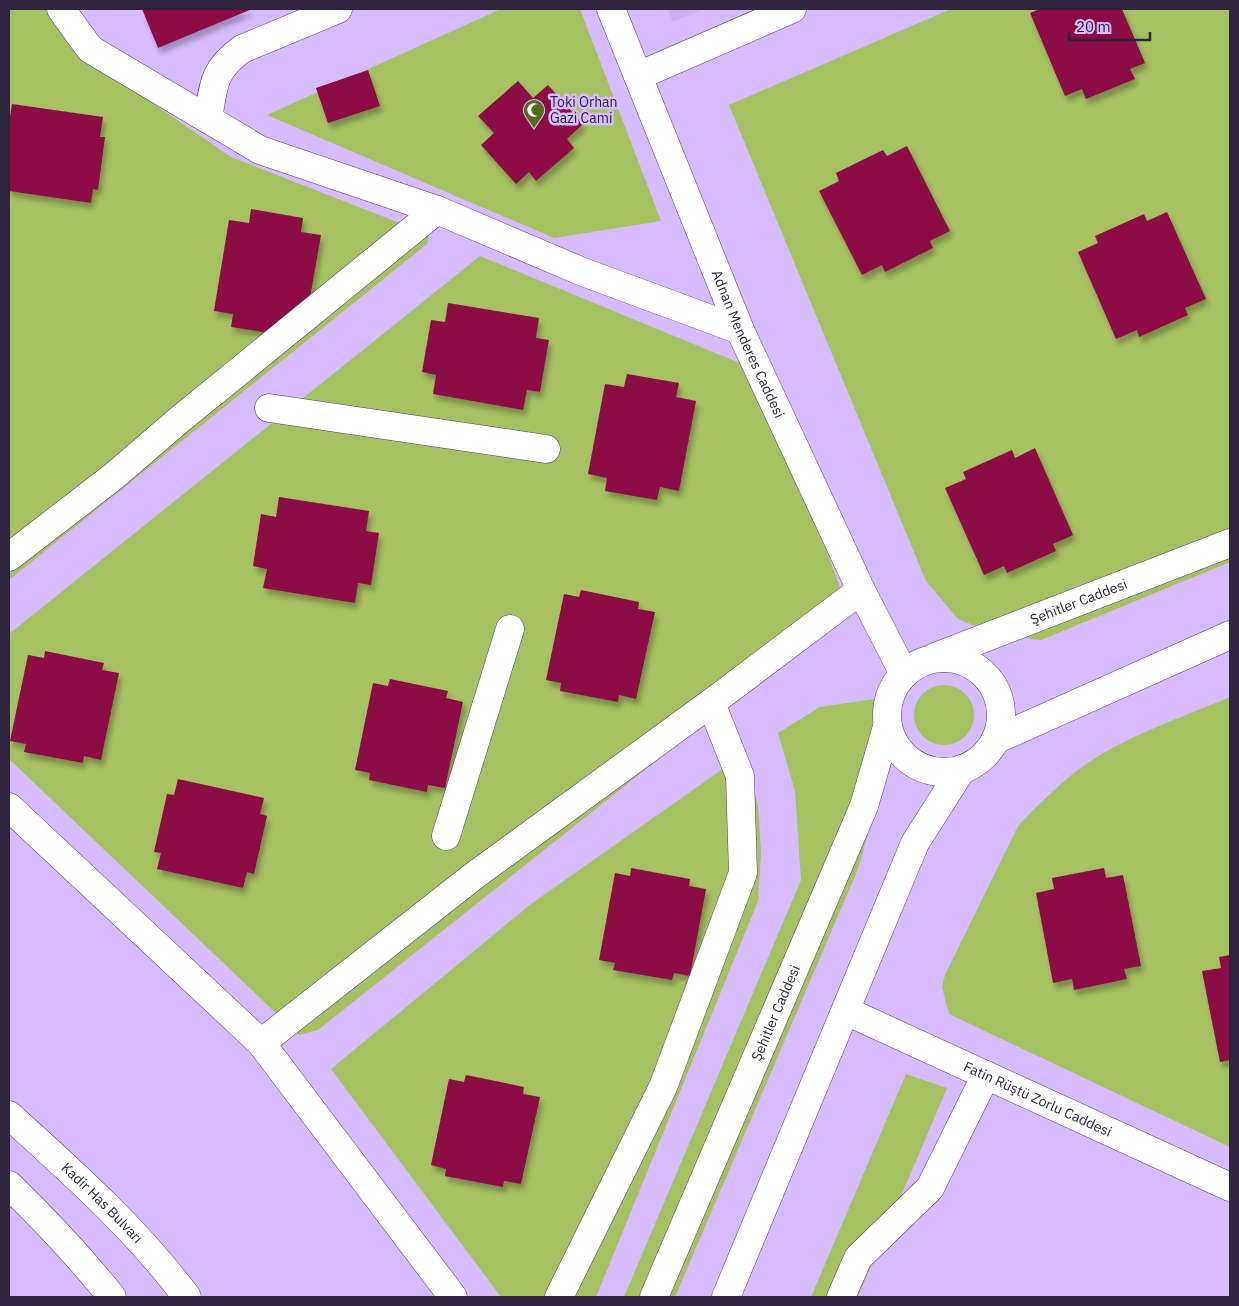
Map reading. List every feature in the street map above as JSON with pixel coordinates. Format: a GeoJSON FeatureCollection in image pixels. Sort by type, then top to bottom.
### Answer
{"type":"FeatureCollection","features":[{"type":"Feature","properties":{"kind":"main road"},"geometry":{"type":"LineString","coordinates":[[61,9],[90,49],[260,150],[436,210],[582,272],[740,330]]}},
{"type":"Feature","properties":{"kind":"main road"},"geometry":{"type":"LineString","coordinates":[[208,120],[215,82],[221,68],[231,58],[242,49],[338,9]]}},
{"type":"Feature","properties":{"kind":"main road","name":"Adnan Menderes Caddesi"},"geometry":{"type":"LineString","coordinates":[[610,9],[740,330],[861,590],[915,667]]}},
{"type":"Feature","properties":{"kind":"main road"},"geometry":{"type":"LineString","coordinates":[[638,76],[792,9]]}},
{"type":"Feature","properties":{"kind":"main road"},"geometry":{"type":"LineString","coordinates":[[9,557],[114,476],[179,420],[436,210]]}},
{"type":"Feature","properties":{"kind":"main road"},"geometry":{"type":"LineString","coordinates":[[269,408],[546,448]]}},
{"type":"Feature","properties":{"kind":"main road","name":"Şehitler Caddesi"},"geometry":{"type":"LineString","coordinates":[[915,667],[1230,543]]}},
{"type":"Feature","properties":{"kind":"main road"},"geometry":{"type":"LineString","coordinates":[[261,1043],[475,876],[861,590]]}},
{"type":"Feature","properties":{"kind":"main road"},"geometry":{"type":"LineString","coordinates":[[446,836],[510,629]]}},
{"type":"Feature","properties":{"kind":"main road"},"geometry":{"type":"LineString","coordinates":[[995,740],[1230,635]]}},
{"type":"Feature","properties":{"kind":"main road"},"geometry":{"type":"LineString","coordinates":[[945,657],[964,661],[980,670],[992,684],[1000,702],[1001,722],[995,740],[987,752],[976,762],[962,769],[943,772],[924,768],[907,759],[894,744],[888,727],[887,707],[892,689],[915,667],[945,657]]}},
{"type":"Feature","properties":{"kind":"main road"},"geometry":{"type":"LineString","coordinates":[[559,1297],[662,1087],[743,873],[740,776],[711,703]]}},
{"type":"Feature","properties":{"kind":"main road","name":"Şehitler Caddesi"},"geometry":{"type":"LineString","coordinates":[[654,1297],[864,806],[888,727]]}},
{"type":"Feature","properties":{"kind":"main road"},"geometry":{"type":"LineString","coordinates":[[726,1297],[915,843],[962,769]]}},
{"type":"Feature","properties":{"kind":"main road"},"geometry":{"type":"LineString","coordinates":[[9,807],[261,1043],[453,1297]]}},
{"type":"Feature","properties":{"kind":"main road","name":"Fatin Rüştü Zorlu Caddesi"},"geometry":{"type":"LineString","coordinates":[[846,1010],[1230,1187]]}},
{"type":"Feature","properties":{"kind":"main road"},"geometry":{"type":"LineString","coordinates":[[841,1297],[858,1258],[930,1188],[986,1075]]}},
{"type":"Feature","properties":{"kind":"main road","name":"Kadir Has Bulvarı"},"geometry":{"type":"LineString","coordinates":[[9,1115],[97,1195],[137,1236],[187,1297]]}},
{"type":"Feature","properties":{"kind":"main road"},"geometry":{"type":"LineString","coordinates":[[9,1185],[48,1222],[112,1297]]}},
{"type":"Feature","properties":{"kind":"shaded area"},"geometry":{"type":"Polygon","coordinates":[[[668,9],[704,9],[673,22],[668,9]]]}},
{"type":"Feature","properties":{"kind":"green space"},"geometry":{"type":"Polygon","coordinates":[[[9,9],[50,9],[84,56],[231,157],[420,231],[429,238],[427,244],[9,580],[9,9]]]}},
{"type":"Feature","properties":{"kind":"green space"},"geometry":{"type":"Polygon","coordinates":[[[501,9],[580,9],[661,221],[554,238],[267,115],[501,9]]]}},
{"type":"Feature","properties":{"kind":"green space"},"geometry":{"type":"Polygon","coordinates":[[[951,9],[1230,9],[1230,562],[1041,640],[998,635],[958,619],[926,581],[729,105],[951,9]]]}},
{"type":"Feature","properties":{"kind":"green space"},"geometry":{"type":"Polygon","coordinates":[[[480,256],[742,364],[763,381],[844,598],[841,614],[318,1030],[299,1035],[9,759],[9,634],[480,256]]]}},
{"type":"Feature","properties":{"kind":"green space"},"geometry":{"type":"Polygon","coordinates":[[[944,685],[961,690],[969,698],[974,715],[969,732],[961,740],[944,745],[927,740],[919,732],[914,715],[919,698],[927,690],[944,685]]]}},
{"type":"Feature","properties":{"kind":"green space"},"geometry":{"type":"Polygon","coordinates":[[[1230,697],[1230,1147],[949,1014],[942,987],[945,975],[1018,826],[1068,778],[1102,754],[1156,727],[1230,697]]]}},
{"type":"Feature","properties":{"kind":"green space"},"geometry":{"type":"Polygon","coordinates":[[[881,698],[874,813],[858,869],[675,1297],[624,1297],[801,880],[795,791],[778,733],[820,707],[881,698]]]}},
{"type":"Feature","properties":{"kind":"green space"},"geometry":{"type":"Polygon","coordinates":[[[744,754],[758,805],[761,853],[758,901],[596,1297],[501,1297],[331,1069],[531,904],[744,754]]]}},
{"type":"Feature","properties":{"kind":"green space"},"geometry":{"type":"Polygon","coordinates":[[[906,1074],[947,1088],[858,1297],[811,1297],[906,1074]]]}},
{"type":"Feature","properties":{"kind":"building"},"geometry":{"type":"Polygon","coordinates":[[[142,9],[252,9],[158,48],[142,9]]]}},
{"type":"Feature","properties":{"kind":"building"},"geometry":{"type":"Polygon","coordinates":[[[1040,9],[1122,9],[1145,63],[1130,69],[1135,79],[1086,99],[1082,89],[1065,96],[1030,13],[1040,9]]]}},
{"type":"Feature","properties":{"kind":"building"},"geometry":{"type":"Polygon","coordinates":[[[368,70],[380,106],[328,123],[316,88],[368,70]]]}},
{"type":"Feature","properties":{"kind":"building","name":"Toki Orhan Gazi Cami"},"geometry":{"type":"Polygon","coordinates":[[[518,81],[533,98],[548,85],[583,124],[567,139],[574,148],[536,181],[529,172],[516,184],[481,145],[494,133],[478,116],[518,81]]]}},
{"type":"Feature","properties":{"kind":"building"},"geometry":{"type":"Polygon","coordinates":[[[12,104],[103,117],[100,137],[105,137],[98,190],[93,189],[91,203],[9,191],[9,123],[12,104]]]}},
{"type":"Feature","properties":{"kind":"building"},"geometry":{"type":"Polygon","coordinates":[[[907,146],[950,231],[930,241],[933,248],[885,272],[882,265],[862,275],[819,191],[839,181],[836,173],[883,150],[887,156],[907,146]]]}},
{"type":"Feature","properties":{"kind":"building"},"geometry":{"type":"Polygon","coordinates":[[[251,209],[303,218],[301,232],[321,235],[305,326],[283,335],[231,327],[233,314],[214,311],[229,220],[249,223],[251,209]]]}},
{"type":"Feature","properties":{"kind":"building"},"geometry":{"type":"Polygon","coordinates":[[[1167,212],[1206,299],[1185,308],[1188,315],[1139,337],[1137,330],[1116,339],[1078,252],[1098,243],[1095,236],[1144,214],[1147,221],[1167,212]]]}},
{"type":"Feature","properties":{"kind":"building"},"geometry":{"type":"Polygon","coordinates":[[[448,303],[539,318],[536,338],[549,340],[540,392],[527,390],[523,410],[433,394],[436,375],[422,372],[431,320],[445,322],[448,303]]]}},
{"type":"Feature","properties":{"kind":"building"},"geometry":{"type":"Polygon","coordinates":[[[627,374],[679,383],[676,397],[696,401],[679,491],[660,487],[657,500],[605,491],[607,478],[588,474],[605,384],[624,387],[627,374]]]}},
{"type":"Feature","properties":{"kind":"building"},"geometry":{"type":"Polygon","coordinates":[[[1035,448],[1073,535],[1053,544],[1056,551],[1007,573],[1004,566],[984,575],[945,488],[966,479],[963,472],[1012,450],[1015,458],[1035,448]]]}},
{"type":"Feature","properties":{"kind":"building"},"geometry":{"type":"Polygon","coordinates":[[[279,497],[369,511],[366,531],[379,533],[371,585],[358,583],[355,603],[263,588],[267,569],[253,566],[261,514],[276,517],[279,497]]]}},
{"type":"Feature","properties":{"kind":"building"},"geometry":{"type":"Polygon","coordinates":[[[581,590],[639,602],[638,609],[655,612],[636,699],[619,695],[618,702],[560,691],[561,683],[546,680],[564,594],[579,597],[581,590]]]}},
{"type":"Feature","properties":{"kind":"building"},"geometry":{"type":"Polygon","coordinates":[[[45,651],[104,663],[102,670],[119,673],[101,760],[84,756],[83,763],[24,752],[26,744],[10,741],[28,655],[44,658],[45,651]]]}},
{"type":"Feature","properties":{"kind":"building"},"geometry":{"type":"Polygon","coordinates":[[[390,679],[448,691],[446,698],[463,702],[445,788],[428,785],[427,792],[369,780],[370,773],[355,770],[373,683],[388,686],[390,679]]]}},
{"type":"Feature","properties":{"kind":"building"},"geometry":{"type":"Polygon","coordinates":[[[178,779],[264,798],[260,814],[267,816],[254,874],[247,872],[243,888],[157,869],[161,853],[154,852],[167,794],[174,795],[178,779]]]}},
{"type":"Feature","properties":{"kind":"building"},"geometry":{"type":"Polygon","coordinates":[[[631,868],[690,879],[689,886],[706,889],[690,976],[674,973],[672,980],[613,970],[615,963],[599,960],[615,873],[630,876],[631,868]]]}},
{"type":"Feature","properties":{"kind":"building"},"geometry":{"type":"Polygon","coordinates":[[[1104,868],[1106,878],[1123,875],[1141,966],[1124,969],[1127,979],[1074,990],[1072,979],[1053,983],[1036,893],[1054,889],[1052,878],[1104,868]]]}},
{"type":"Feature","properties":{"kind":"building"},"geometry":{"type":"Polygon","coordinates":[[[1230,955],[1230,1060],[1220,1062],[1202,971],[1221,968],[1219,957],[1230,955]]]}},
{"type":"Feature","properties":{"kind":"building"},"geometry":{"type":"Polygon","coordinates":[[[466,1075],[524,1087],[523,1094],[540,1097],[521,1184],[504,1181],[503,1187],[445,1176],[446,1169],[431,1165],[449,1079],[464,1082],[466,1075]]]}},
{"type":"Feature","properties":{"kind":"place","name":"Toki Orhan Gazi Cami"},"geometry":{"type":"Point","coordinates":[534,129]}}]}
